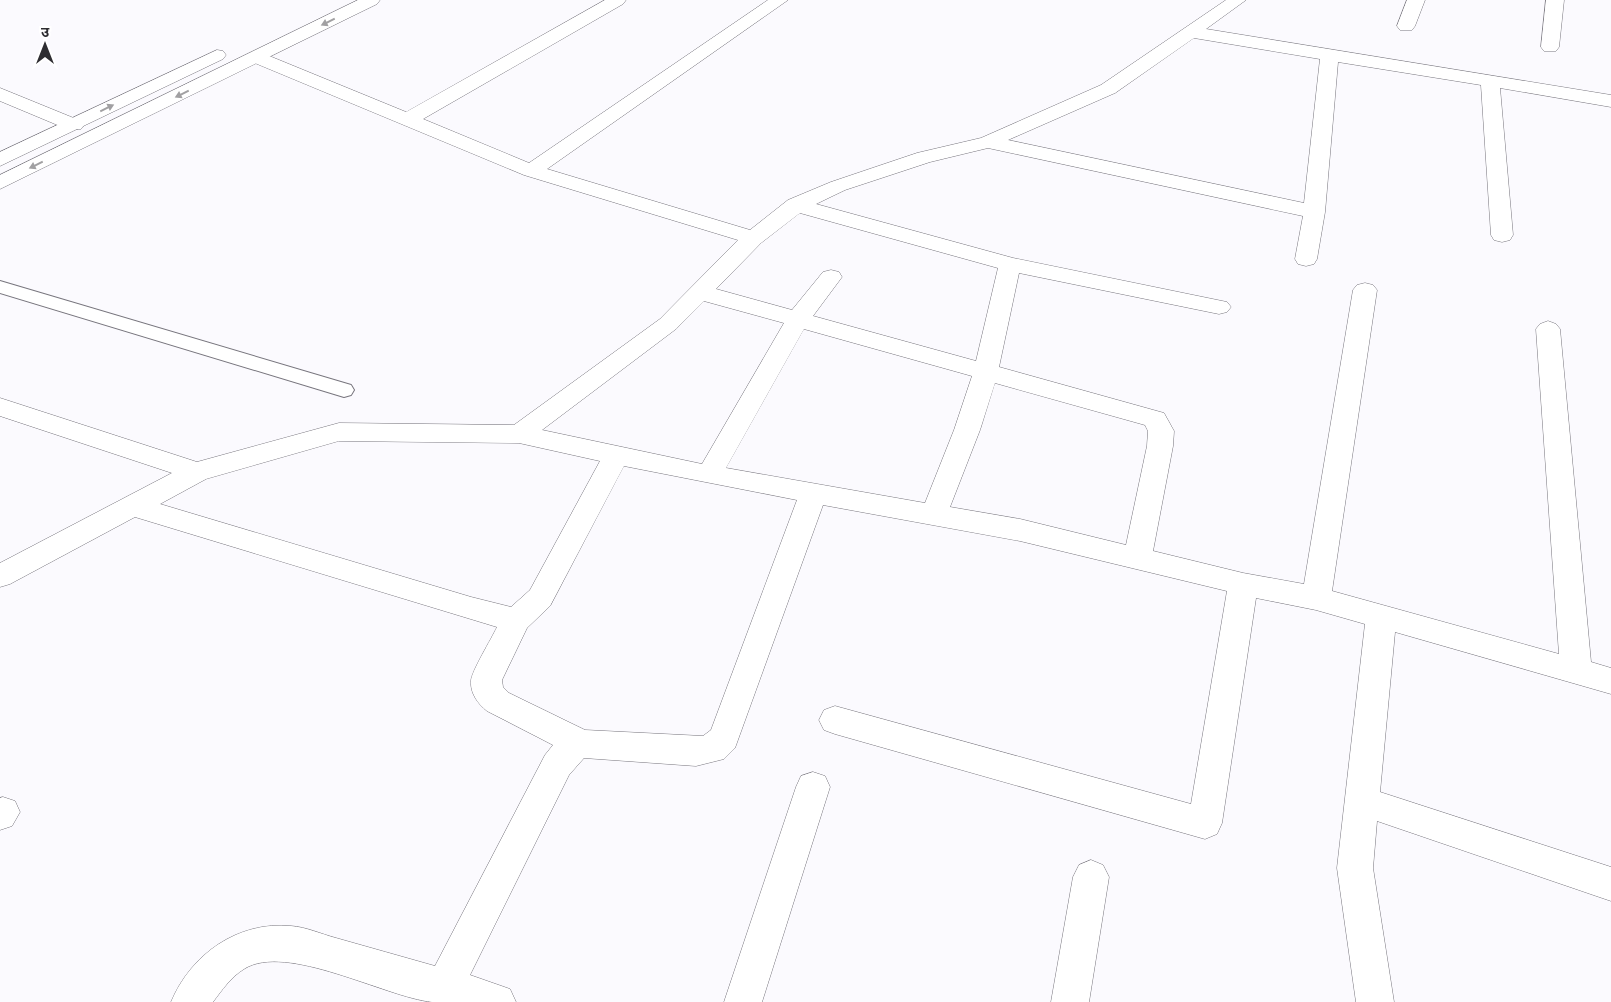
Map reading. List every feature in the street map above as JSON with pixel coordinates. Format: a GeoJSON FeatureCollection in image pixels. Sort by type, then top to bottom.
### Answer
{"type":"FeatureCollection","features":[{"type":"Feature","properties":{"kind":"street"},"geometry":{"type":"LineString","coordinates":[[266,32],[334,0]]}},
{"type":"Feature","properties":{"kind":"street"},"geometry":{"type":"LineString","coordinates":[[407,120],[617,0]]}},
{"type":"Feature","properties":{"kind":"street"},"geometry":{"type":"LineString","coordinates":[[531,171],[779,0]]}},
{"type":"Feature","properties":{"kind":"street"},"geometry":{"type":"LineString","coordinates":[[519,434],[668,324],[753,238],[796,204],[838,186],[924,157],[988,142],[1108,88],[1237,0]]}},
{"type":"Feature","properties":{"kind":"street"},"geometry":{"type":"LineString","coordinates":[[1406,26],[1416,0]]}},
{"type":"Feature","properties":{"kind":"street"},"geometry":{"type":"LineString","coordinates":[[1550,47],[1555,0]]}},
{"type":"Feature","properties":{"kind":"street"},"geometry":{"type":"LineString","coordinates":[[0,183],[366,1]]}},
{"type":"Feature","properties":{"kind":"street"},"geometry":{"type":"LineString","coordinates":[[1191,32],[1611,101]]}},
{"type":"Feature","properties":{"kind":"street"},"geometry":{"type":"LineString","coordinates":[[0,160],[232,48]]}},
{"type":"Feature","properties":{"kind":"street"},"geometry":{"type":"LineString","coordinates":[[1306,259],[1314,212],[1330,55]]}},
{"type":"Feature","properties":{"kind":"street"},"geometry":{"type":"LineString","coordinates":[[256,57],[531,171],[753,238]]}},
{"type":"Feature","properties":{"kind":"street"},"geometry":{"type":"LineString","coordinates":[[1490,82],[1502,235]]}},
{"type":"Feature","properties":{"kind":"street"},"geometry":{"type":"LineString","coordinates":[[0,94],[74,125]]}},
{"type":"Feature","properties":{"kind":"street"},"geometry":{"type":"LineString","coordinates":[[988,142],[1314,212]]}},
{"type":"Feature","properties":{"kind":"street"},"geometry":{"type":"LineString","coordinates":[[796,204],[1010,264],[1219,306]]}},
{"type":"Feature","properties":{"kind":"street"},"geometry":{"type":"LineString","coordinates":[[934,514],[968,430],[986,371],[1010,264]]}},
{"type":"Feature","properties":{"kind":"street"},"geometry":{"type":"LineString","coordinates":[[709,476],[798,319],[831,277]]}},
{"type":"Feature","properties":{"kind":"street"},"geometry":{"type":"LineString","coordinates":[[1316,598],[1365,290]]}},
{"type":"Feature","properties":{"kind":"street"},"geometry":{"type":"LineString","coordinates":[[700,292],[1156,419],[1160,431],[1160,446],[1138,558]]}},
{"type":"Feature","properties":{"kind":"street"},"geometry":{"type":"LineString","coordinates":[[1548,329],[1576,671]]}},
{"type":"Feature","properties":{"kind":"street"},"geometry":{"type":"LineString","coordinates":[[0,407],[197,472]]}},
{"type":"Feature","properties":{"kind":"street"},"geometry":{"type":"LineString","coordinates":[[0,576],[197,472],[339,432],[519,434],[709,476],[1020,530],[1243,584],[1316,598],[1611,681]]}},
{"type":"Feature","properties":{"kind":"street"},"geometry":{"type":"LineString","coordinates":[[616,455],[540,598],[516,620],[486,680],[489,694],[498,702],[582,744],[696,752],[712,749],[724,738],[814,494]]}},
{"type":"Feature","properties":{"kind":"street"},"geometry":{"type":"LineString","coordinates":[[133,506],[462,606],[516,620]]}},
{"type":"Feature","properties":{"kind":"street"},"geometry":{"type":"LineString","coordinates":[[835,720],[1205,824],[1243,584]]}},
{"type":"Feature","properties":{"kind":"street"},"geometry":{"type":"LineString","coordinates":[[1375,1002],[1354,868],[1381,617]]}},
{"type":"Feature","properties":{"kind":"street"},"geometry":{"type":"LineString","coordinates":[[444,987],[557,765],[569,750],[582,744]]}},
{"type":"Feature","properties":{"kind":"street"},"geometry":{"type":"LineString","coordinates":[[743,1002],[813,787]]}},
{"type":"Feature","properties":{"kind":"street"},"geometry":{"type":"LineString","coordinates":[[1362,801],[1611,884]]}},
{"type":"Feature","properties":{"kind":"street"},"geometry":{"type":"LineString","coordinates":[[1070,1002],[1091,877]]}},
{"type":"Feature","properties":{"kind":"street"},"geometry":{"type":"LineString","coordinates":[[190,1002],[216,966],[246,947],[267,944],[292,944],[497,1002]]}},
{"type":"Feature","properties":{"kind":"lane"},"geometry":{"type":"LineString","coordinates":[[0,286],[344,390]]}}]}
